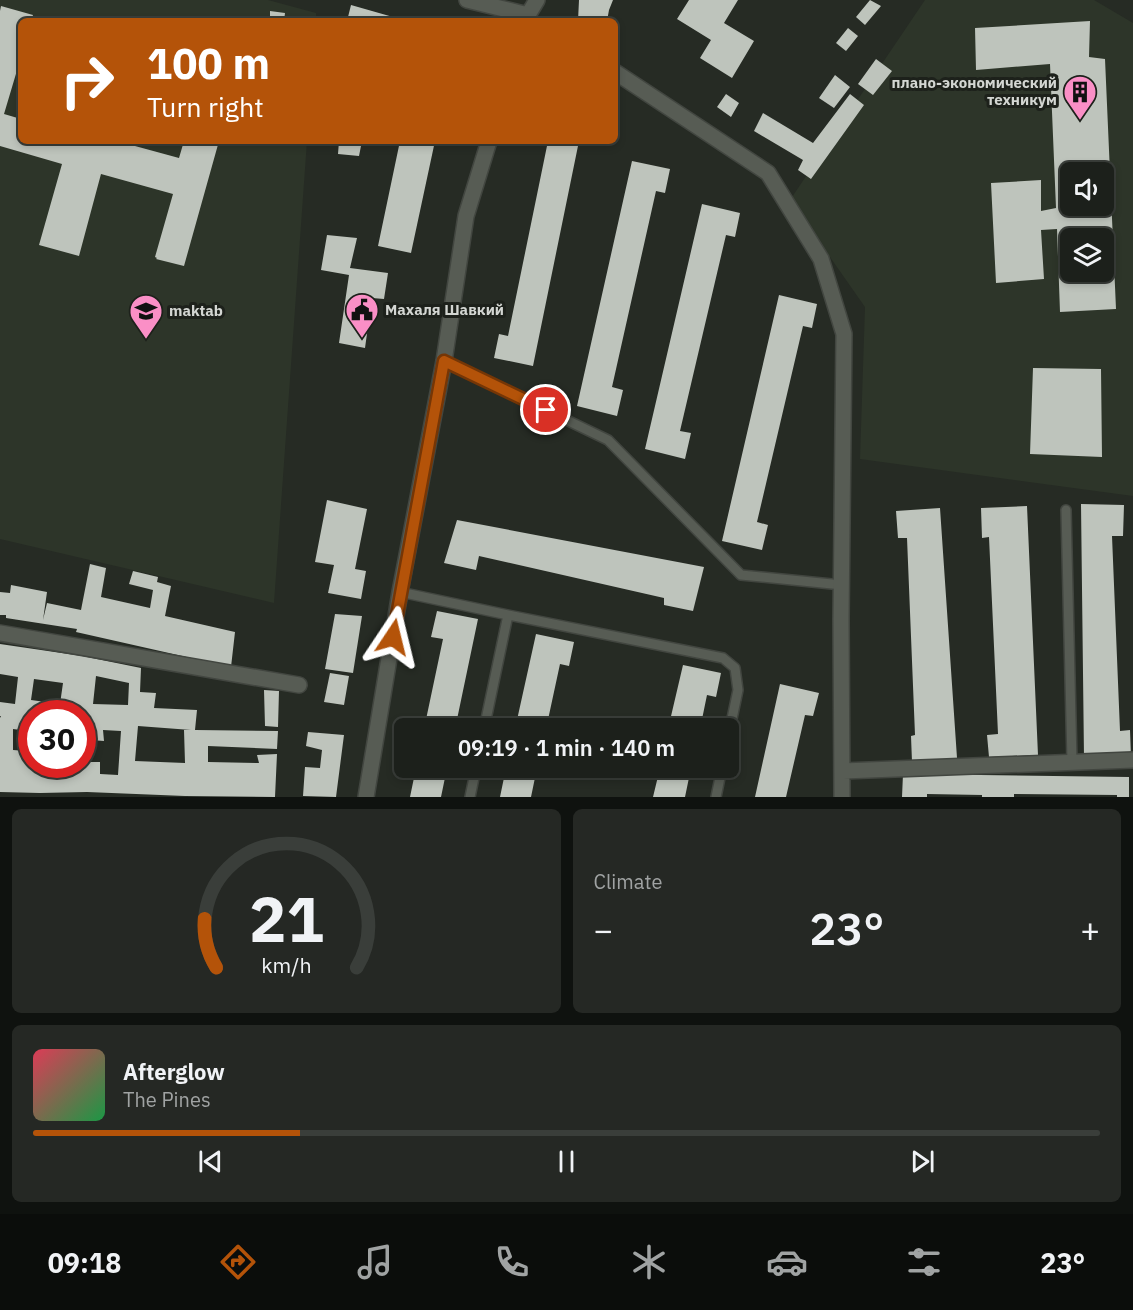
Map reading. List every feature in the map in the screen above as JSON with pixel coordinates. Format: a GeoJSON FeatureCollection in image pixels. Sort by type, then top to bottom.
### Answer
{"type":"FeatureCollection","features":[{"type":"Feature","properties":{"kind":"street"},"geometry":{"type":"LineString","coordinates":[[467,0],[527,18]]}},
{"type":"Feature","properties":{"kind":"street"},"geometry":{"type":"LineString","coordinates":[[530,18],[537,0]]}},
{"type":"Feature","properties":{"kind":"street"},"geometry":{"type":"LineString","coordinates":[[618,74],[768,173],[821,259],[844,334],[842,797]]}},
{"type":"Feature","properties":{"kind":"street"},"geometry":{"type":"LineString","coordinates":[[366,797],[400,592],[444,361],[466,216],[488,144]]}},
{"type":"Feature","properties":{"kind":"street"},"geometry":{"type":"LineString","coordinates":[[0,633],[299,686]]}},
{"type":"Feature","properties":{"kind":"street"},"geometry":{"type":"LineString","coordinates":[[843,771],[1133,760]]}},
{"type":"Feature","properties":{"kind":"lane"},"geometry":{"type":"LineString","coordinates":[[444,361],[608,440],[741,575],[842,585]]}},
{"type":"Feature","properties":{"kind":"lane"},"geometry":{"type":"LineString","coordinates":[[1066,510],[1072,762]]}},
{"type":"Feature","properties":{"kind":"lane"},"geometry":{"type":"LineString","coordinates":[[400,592],[723,658],[735,668],[738,690],[732,718]]}},
{"type":"Feature","properties":{"kind":"lane"},"geometry":{"type":"LineString","coordinates":[[486,718],[507,615]]}},
{"type":"Feature","properties":{"kind":"lane"},"geometry":{"type":"LineString","coordinates":[[470,797],[474,778]]}},
{"type":"Feature","properties":{"kind":"lane"},"geometry":{"type":"LineString","coordinates":[[716,797],[720,778]]}},
{"type":"Feature","properties":{"kind":"shaded area","name":"maktab"},"geometry":{"type":"Polygon","coordinates":[[[0,0],[268,0],[316,13],[316,18],[18,18],[18,144],[307,144],[274,603],[0,539],[0,0]]]}},
{"type":"Feature","properties":{"kind":"shaded area"},"geometry":{"type":"Polygon","coordinates":[[[925,0],[1094,0],[1133,23],[1133,496],[860,459],[865,307],[790,200],[925,0]]]}},
{"type":"Feature","properties":{"kind":"building"},"geometry":{"type":"Polygon","coordinates":[[[579,0],[613,0],[608,18],[578,18],[579,0]]]}},
{"type":"Feature","properties":{"kind":"building"},"geometry":{"type":"Polygon","coordinates":[[[689,0],[738,0],[724,23],[754,41],[732,78],[700,58],[711,40],[677,19],[689,0]]]}},
{"type":"Feature","properties":{"kind":"building"},"geometry":{"type":"Polygon","coordinates":[[[870,0],[881,6],[865,25],[856,17],[870,0]]]}},
{"type":"Feature","properties":{"kind":"building"},"geometry":{"type":"Polygon","coordinates":[[[351,5],[393,17],[393,18],[348,18],[351,5]]]}},
{"type":"Feature","properties":{"kind":"building"},"geometry":{"type":"Polygon","coordinates":[[[1,6],[33,15],[32,18],[18,18],[18,67],[4,114],[18,118],[18,144],[135,144],[135,146],[179,158],[183,144],[218,144],[184,266],[155,257],[173,194],[101,174],[79,256],[39,245],[62,164],[0,146],[1,6]]]}},
{"type":"Feature","properties":{"kind":"building"},"geometry":{"type":"Polygon","coordinates":[[[270,11],[285,13],[284,18],[270,18],[270,11]]]}},
{"type":"Feature","properties":{"kind":"building","name":"плано-экономический техникум"},"geometry":{"type":"Polygon","coordinates":[[[1090,21],[1089,57],[1105,59],[1110,162],[1060,162],[1060,216],[1112,216],[1112,228],[1060,228],[1060,282],[1114,282],[1114,264],[1116,309],[1060,312],[1057,229],[1041,230],[1044,279],[996,283],[991,183],[1041,180],[1041,211],[1056,208],[1050,64],[976,70],[975,28],[1090,21]]]}},
{"type":"Feature","properties":{"kind":"building"},"geometry":{"type":"Polygon","coordinates":[[[848,28],[858,36],[846,51],[836,43],[848,28]]]}},
{"type":"Feature","properties":{"kind":"building"},"geometry":{"type":"Polygon","coordinates":[[[876,59],[892,71],[873,95],[858,84],[876,59]]]}},
{"type":"Feature","properties":{"kind":"building"},"geometry":{"type":"Polygon","coordinates":[[[835,75],[850,87],[834,108],[819,98],[835,75]]]}},
{"type":"Feature","properties":{"kind":"building"},"geometry":{"type":"Polygon","coordinates":[[[726,94],[739,103],[731,117],[717,107],[726,94]]]}},
{"type":"Feature","properties":{"kind":"building"},"geometry":{"type":"Polygon","coordinates":[[[850,94],[864,105],[811,179],[798,170],[803,160],[754,131],[763,113],[813,143],[850,94]]]}},
{"type":"Feature","properties":{"kind":"building"},"geometry":{"type":"Polygon","coordinates":[[[339,144],[361,144],[359,156],[338,154],[339,144]]]}},
{"type":"Feature","properties":{"kind":"building"},"geometry":{"type":"Polygon","coordinates":[[[399,144],[434,144],[411,253],[378,246],[399,144]]]}},
{"type":"Feature","properties":{"kind":"building"},"geometry":{"type":"Polygon","coordinates":[[[547,144],[578,144],[533,366],[494,358],[499,334],[508,336],[547,144]]]}},
{"type":"Feature","properties":{"kind":"building"},"geometry":{"type":"Polygon","coordinates":[[[632,161],[670,169],[665,193],[656,191],[612,387],[623,390],[617,416],[577,406],[632,161]]]}},
{"type":"Feature","properties":{"kind":"building"},"geometry":{"type":"Polygon","coordinates":[[[702,204],[740,213],[735,237],[726,235],[680,431],[691,433],[685,459],[645,449],[702,204]]]}},
{"type":"Feature","properties":{"kind":"building"},"geometry":{"type":"Polygon","coordinates":[[[327,235],[357,238],[350,268],[388,273],[384,299],[372,298],[365,348],[339,343],[349,275],[321,270],[327,235]]]}},
{"type":"Feature","properties":{"kind":"building"},"geometry":{"type":"Polygon","coordinates":[[[779,295],[817,304],[812,328],[803,326],[757,522],[768,525],[762,550],[722,541],[779,295]]]}},
{"type":"Feature","properties":{"kind":"building"},"geometry":{"type":"Polygon","coordinates":[[[1033,368],[1101,369],[1102,457],[1030,454],[1033,368]]]}},
{"type":"Feature","properties":{"kind":"building"},"geometry":{"type":"Polygon","coordinates":[[[327,500],[367,509],[355,569],[366,571],[361,599],[328,593],[334,565],[315,562],[327,500]]]}},
{"type":"Feature","properties":{"kind":"building"},"geometry":{"type":"Polygon","coordinates":[[[1081,504],[1124,505],[1123,536],[1112,536],[1120,731],[1130,730],[1131,757],[1084,758],[1081,504]]]}},
{"type":"Feature","properties":{"kind":"building"},"geometry":{"type":"Polygon","coordinates":[[[1027,506],[1038,755],[989,757],[987,735],[998,734],[989,537],[982,538],[981,508],[1027,506]]]}},
{"type":"Feature","properties":{"kind":"building"},"geometry":{"type":"Polygon","coordinates":[[[940,508],[957,758],[912,762],[911,736],[915,735],[907,538],[898,538],[896,511],[940,508]]]}},
{"type":"Feature","properties":{"kind":"building"},"geometry":{"type":"Polygon","coordinates":[[[457,520],[704,567],[693,611],[664,605],[664,598],[479,556],[476,570],[444,563],[457,520]]]}},
{"type":"Feature","properties":{"kind":"building"},"geometry":{"type":"Polygon","coordinates":[[[90,564],[106,568],[101,597],[150,608],[153,590],[129,584],[133,571],[158,577],[157,582],[171,586],[165,616],[235,632],[231,667],[76,632],[77,629],[6,618],[6,615],[0,615],[0,592],[10,593],[11,585],[47,592],[43,620],[47,603],[81,610],[90,564]]]}},
{"type":"Feature","properties":{"kind":"building"},"geometry":{"type":"Polygon","coordinates":[[[437,611],[478,619],[457,718],[426,718],[443,639],[431,637],[437,611]]]}},
{"type":"Feature","properties":{"kind":"building"},"geometry":{"type":"Polygon","coordinates":[[[335,614],[362,616],[353,673],[325,669],[335,614]]]}},
{"type":"Feature","properties":{"kind":"building"},"geometry":{"type":"Polygon","coordinates":[[[536,634],[574,642],[569,666],[560,664],[548,718],[517,718],[536,634]]]}},
{"type":"Feature","properties":{"kind":"building"},"geometry":{"type":"Polygon","coordinates":[[[0,644],[82,656],[141,668],[140,692],[156,693],[154,708],[197,710],[195,730],[278,731],[277,749],[208,746],[208,762],[259,763],[257,755],[277,754],[275,797],[0,792],[0,702],[15,704],[18,677],[0,674],[0,644]],[[138,726],[135,761],[185,763],[184,730],[191,730],[138,726]]]}},
{"type":"Feature","properties":{"kind":"building"},"geometry":{"type":"Polygon","coordinates":[[[683,665],[721,673],[716,697],[707,695],[702,718],[671,718],[683,665]]]}},
{"type":"Feature","properties":{"kind":"building"},"geometry":{"type":"Polygon","coordinates":[[[330,673],[349,676],[344,705],[324,702],[330,673]]]}},
{"type":"Feature","properties":{"kind":"building"},"geometry":{"type":"Polygon","coordinates":[[[780,684],[819,693],[813,716],[805,715],[786,797],[755,797],[780,684]]]}},
{"type":"Feature","properties":{"kind":"building"},"geometry":{"type":"Polygon","coordinates":[[[264,690],[279,691],[278,727],[265,726],[264,690]]]}},
{"type":"Feature","properties":{"kind":"building"},"geometry":{"type":"Polygon","coordinates":[[[308,732],[344,735],[336,797],[303,796],[305,767],[320,768],[322,750],[306,746],[308,732]]]}},
{"type":"Feature","properties":{"kind":"building"},"geometry":{"type":"Polygon","coordinates":[[[903,774],[1129,777],[1129,797],[1014,794],[1014,797],[982,797],[982,795],[927,794],[927,797],[902,797],[903,774]]]}},
{"type":"Feature","properties":{"kind":"building"},"geometry":{"type":"Polygon","coordinates":[[[414,778],[445,778],[441,797],[410,797],[414,778]]]}},
{"type":"Feature","properties":{"kind":"building"},"geometry":{"type":"Polygon","coordinates":[[[504,778],[535,778],[531,797],[500,797],[504,778]]]}},
{"type":"Feature","properties":{"kind":"building"},"geometry":{"type":"Polygon","coordinates":[[[658,778],[689,778],[685,797],[653,797],[658,778]]]}},
{"type":"Feature","properties":{"kind":"place","name":"плано-экономический техникум"},"geometry":{"type":"Point","coordinates":[1080,121]}},
{"type":"Feature","properties":{"kind":"place","name":"Махаля Шавкий"},"geometry":{"type":"Point","coordinates":[362,339]}},
{"type":"Feature","properties":{"kind":"place","name":"maktab"},"geometry":{"type":"Point","coordinates":[146,340]}},
{"type":"Feature","properties":{"kind":"route"},"geometry":{"type":"LineString","coordinates":[[393,637],[444,361],[546,410]]}}]}
